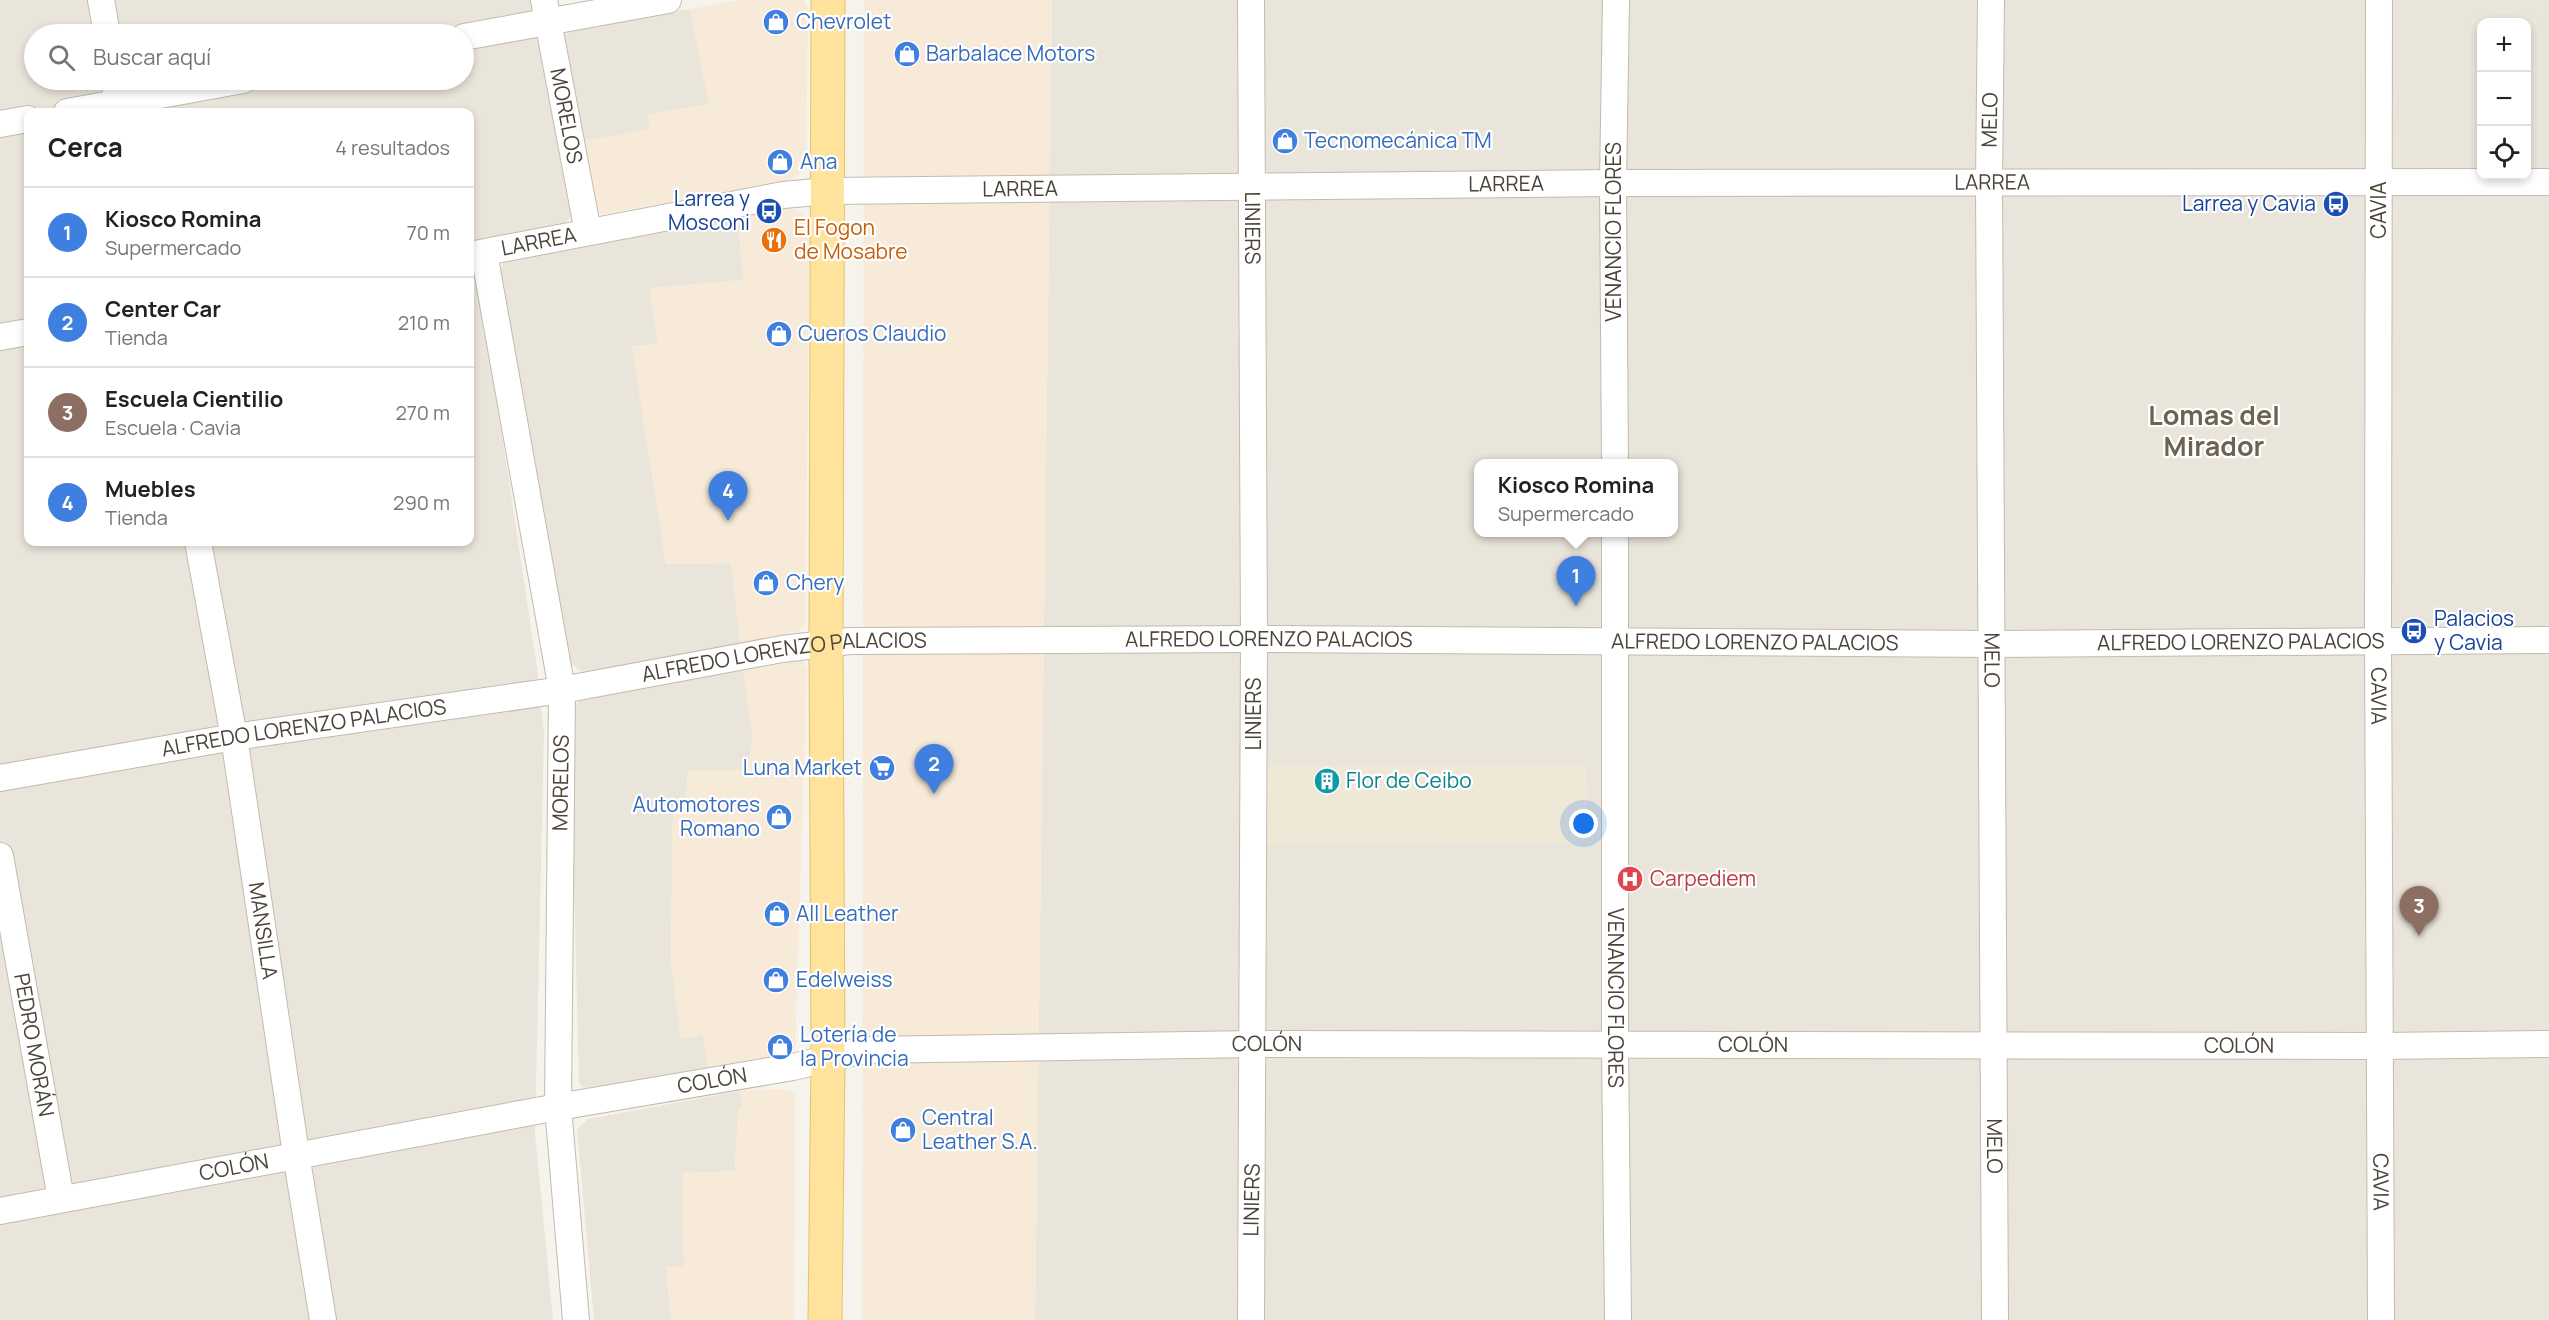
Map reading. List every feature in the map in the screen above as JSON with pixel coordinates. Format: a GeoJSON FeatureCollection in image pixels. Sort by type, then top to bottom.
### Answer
{"type":"FeatureCollection","features":[{"type":"Feature","properties":{"kind":"main road"},"geometry":{"type":"LineString","coordinates":[[825,1320],[828,1058],[826,642],[828,0]]}},
{"type":"Feature","properties":{"kind":"street"},"geometry":{"type":"LineString","coordinates":[[101,0],[105,24]]}},
{"type":"Feature","properties":{"kind":"street"},"geometry":{"type":"LineString","coordinates":[[474,34],[546,10],[668,0]]}},
{"type":"Feature","properties":{"kind":"street","name":"LINIERS"},"geometry":{"type":"LineString","coordinates":[[1251,0],[1254,639],[1251,1320]]}},
{"type":"Feature","properties":{"kind":"street","name":"VENANCIO FLORES"},"geometry":{"type":"LineString","coordinates":[[1615,459],[1613,183],[1616,0]]}},
{"type":"Feature","properties":{"kind":"street","name":"MELO"},"geometry":{"type":"LineString","coordinates":[[1991,0],[1989,182],[1995,1320]]}},
{"type":"Feature","properties":{"kind":"street","name":"CAVIA"},"geometry":{"type":"LineString","coordinates":[[2379,0],[2378,639],[2381,1320]]}},
{"type":"Feature","properties":{"kind":"street","name":"MORELOS"},"geometry":{"type":"LineString","coordinates":[[546,10],[588,232]]}},
{"type":"Feature","properties":{"kind":"street"},"geometry":{"type":"LineString","coordinates":[[82,108],[118,98],[174,90]]}},
{"type":"Feature","properties":{"kind":"street"},"geometry":{"type":"LineString","coordinates":[[0,124],[24,120]]}},
{"type":"Feature","properties":{"kind":"street","name":"LARREA"},"geometry":{"type":"LineString","coordinates":[[477,254],[783,195],[828,191],[1613,183],[2549,182]]}},
{"type":"Feature","properties":{"kind":"street","name":"MORELOS"},"geometry":{"type":"LineString","coordinates":[[477,254],[562,690],[558,1107],[576,1320]]}},
{"type":"Feature","properties":{"kind":"street"},"geometry":{"type":"LineString","coordinates":[[0,337],[24,333]]}},
{"type":"Feature","properties":{"kind":"street","name":"VENANCIO FLORES"},"geometry":{"type":"LineString","coordinates":[[1615,537],[1615,1045],[1618,1320]]}},
{"type":"Feature","properties":{"kind":"street","name":"MANSILLA"},"geometry":{"type":"LineString","coordinates":[[199,546],[234,736],[323,1320]]}},
{"type":"Feature","properties":{"kind":"street","name":"ALFREDO LORENZO PALACIOS"},"geometry":{"type":"LineString","coordinates":[[0,778],[234,736],[562,690],[826,642],[1254,639],[1992,644],[2378,639],[2549,640]]}},
{"type":"Feature","properties":{"kind":"street","name":"PEDRO MORÁN"},"geometry":{"type":"LineString","coordinates":[[0,856],[61,1199]]}},
{"type":"Feature","properties":{"kind":"street","name":"COLÓN"},"geometry":{"type":"LineString","coordinates":[[0,1211],[296,1154],[794,1067],[864,1050],[1254,1044],[2380,1046],[2549,1044]]}},
{"type":"Feature","properties":{"kind":"shaded area"},"geometry":{"type":"Polygon","coordinates":[[[0,0],[533,0],[572,217],[556,228],[474,242],[474,108],[24,108],[24,546],[474,546],[474,249],[537,668],[544,733],[535,1133],[553,1320],[0,1320],[0,0]]]}},
{"type":"Feature","properties":{"kind":"shaded area"},"geometry":{"type":"Polygon","coordinates":[[[741,0],[804,0],[808,9],[806,162],[800,174],[788,181],[603,214],[596,213],[578,142],[650,129],[647,115],[709,104],[690,9],[741,0]]]}},
{"type":"Feature","properties":{"kind":"shaded area"},"geometry":{"type":"Polygon","coordinates":[[[864,0],[1052,0],[1035,1320],[862,1320],[864,0]]]}},
{"type":"Feature","properties":{"kind":"shaded area"},"geometry":{"type":"Polygon","coordinates":[[[1052,0],[2549,0],[2549,1320],[1035,1320],[1052,0]]]}},
{"type":"Feature","properties":{"kind":"shaded area"},"geometry":{"type":"Polygon","coordinates":[[[690,9],[709,104],[648,115],[650,129],[578,142],[559,45],[566,34],[575,28],[690,9]]]}},
{"type":"Feature","properties":{"kind":"shaded area"},"geometry":{"type":"Polygon","coordinates":[[[789,207],[803,213],[810,233],[805,625],[797,632],[741,647],[731,563],[666,564],[632,346],[658,344],[650,288],[743,280],[738,216],[789,207]]]}},
{"type":"Feature","properties":{"kind":"shaded area"},"geometry":{"type":"Polygon","coordinates":[[[738,216],[743,280],[650,288],[658,344],[632,346],[666,564],[731,563],[741,647],[621,670],[580,671],[565,658],[497,282],[500,269],[505,261],[738,216]]]}},
{"type":"Feature","properties":{"kind":"shaded area"},"geometry":{"type":"Polygon","coordinates":[[[789,656],[800,657],[807,669],[795,1050],[791,1056],[709,1072],[703,1035],[681,1039],[671,959],[673,803],[686,802],[688,770],[747,770],[753,739],[743,669],[789,656]]]}},
{"type":"Feature","properties":{"kind":"shaded area"},"geometry":{"type":"Polygon","coordinates":[[[743,669],[753,739],[747,770],[688,770],[686,802],[673,803],[671,959],[681,1038],[703,1035],[709,1072],[584,1088],[579,1083],[570,717],[573,707],[586,695],[743,669]]]}},
{"type":"Feature","properties":{"kind":"shaded area"},"geometry":{"type":"Polygon","coordinates":[[[1266,765],[1586,766],[1588,844],[1264,845],[1266,765]]]}},
{"type":"Feature","properties":{"kind":"shaded area"},"geometry":{"type":"Polygon","coordinates":[[[781,1089],[795,1093],[794,1320],[671,1320],[666,1267],[684,1266],[682,1173],[735,1171],[738,1108],[743,1107],[740,1091],[781,1089]]]}},
{"type":"Feature","properties":{"kind":"shaded area"},"geometry":{"type":"Polygon","coordinates":[[[740,1091],[743,1108],[738,1108],[735,1171],[682,1174],[684,1266],[666,1268],[671,1320],[594,1320],[577,1129],[588,1119],[740,1091]]]}},
{"type":"Feature","properties":{"kind":"place","name":"Chevrolet"},"geometry":{"type":"Point","coordinates":[776,22]}},
{"type":"Feature","properties":{"kind":"place","name":"Barbalace Motors"},"geometry":{"type":"Point","coordinates":[907,54]}},
{"type":"Feature","properties":{"kind":"place","name":"Tecnomecánica TM"},"geometry":{"type":"Point","coordinates":[1285,141]}},
{"type":"Feature","properties":{"kind":"place","name":"Ana"},"geometry":{"type":"Point","coordinates":[780,162]}},
{"type":"Feature","properties":{"kind":"place","name":"Larrea y Cavia"},"geometry":{"type":"Point","coordinates":[2336,204]}},
{"type":"Feature","properties":{"kind":"place","name":"Larrea y Mosconi"},"geometry":{"type":"Point","coordinates":[769,211]}},
{"type":"Feature","properties":{"kind":"place","name":"El Fogon de Mosabre"},"geometry":{"type":"Point","coordinates":[774,240]}},
{"type":"Feature","properties":{"kind":"place","name":"Cueros Claudio"},"geometry":{"type":"Point","coordinates":[779,334]}},
{"type":"Feature","properties":{"kind":"place","name":"Muebles"},"geometry":{"type":"Point","coordinates":[728,521]}},
{"type":"Feature","properties":{"kind":"place","name":"Chery"},"geometry":{"type":"Point","coordinates":[766,583]}},
{"type":"Feature","properties":{"kind":"place","name":"Kiosco Romina"},"geometry":{"type":"Point","coordinates":[1576,606]}},
{"type":"Feature","properties":{"kind":"place","name":"Palacios y Cavia"},"geometry":{"type":"Point","coordinates":[2414,631]}},
{"type":"Feature","properties":{"kind":"place","name":"Luna Market"},"geometry":{"type":"Point","coordinates":[882,768]}},
{"type":"Feature","properties":{"kind":"place","name":"Flor de Ceibo"},"geometry":{"type":"Point","coordinates":[1327,781]}},
{"type":"Feature","properties":{"kind":"place","name":"Center Car"},"geometry":{"type":"Point","coordinates":[934,794]}},
{"type":"Feature","properties":{"kind":"place","name":"Automotores Romano"},"geometry":{"type":"Point","coordinates":[779,817]}},
{"type":"Feature","properties":{"kind":"place","name":"Carpediem"},"geometry":{"type":"Point","coordinates":[1630,879]}},
{"type":"Feature","properties":{"kind":"place","name":"All Leather"},"geometry":{"type":"Point","coordinates":[777,914]}},
{"type":"Feature","properties":{"kind":"place","name":"Escuela Cientilio"},"geometry":{"type":"Point","coordinates":[2419,936]}},
{"type":"Feature","properties":{"kind":"place","name":"Edelweiss"},"geometry":{"type":"Point","coordinates":[776,980]}},
{"type":"Feature","properties":{"kind":"place","name":"Lotería de la Provincia"},"geometry":{"type":"Point","coordinates":[780,1047]}},
{"type":"Feature","properties":{"kind":"place","name":"Central Leather S.A."},"geometry":{"type":"Point","coordinates":[903,1130]}},
{"type":"Feature","properties":{"kind":"district","name":"Lomas del Mirador"},"geometry":{"type":"Point","coordinates":[2214,432]}}]}
